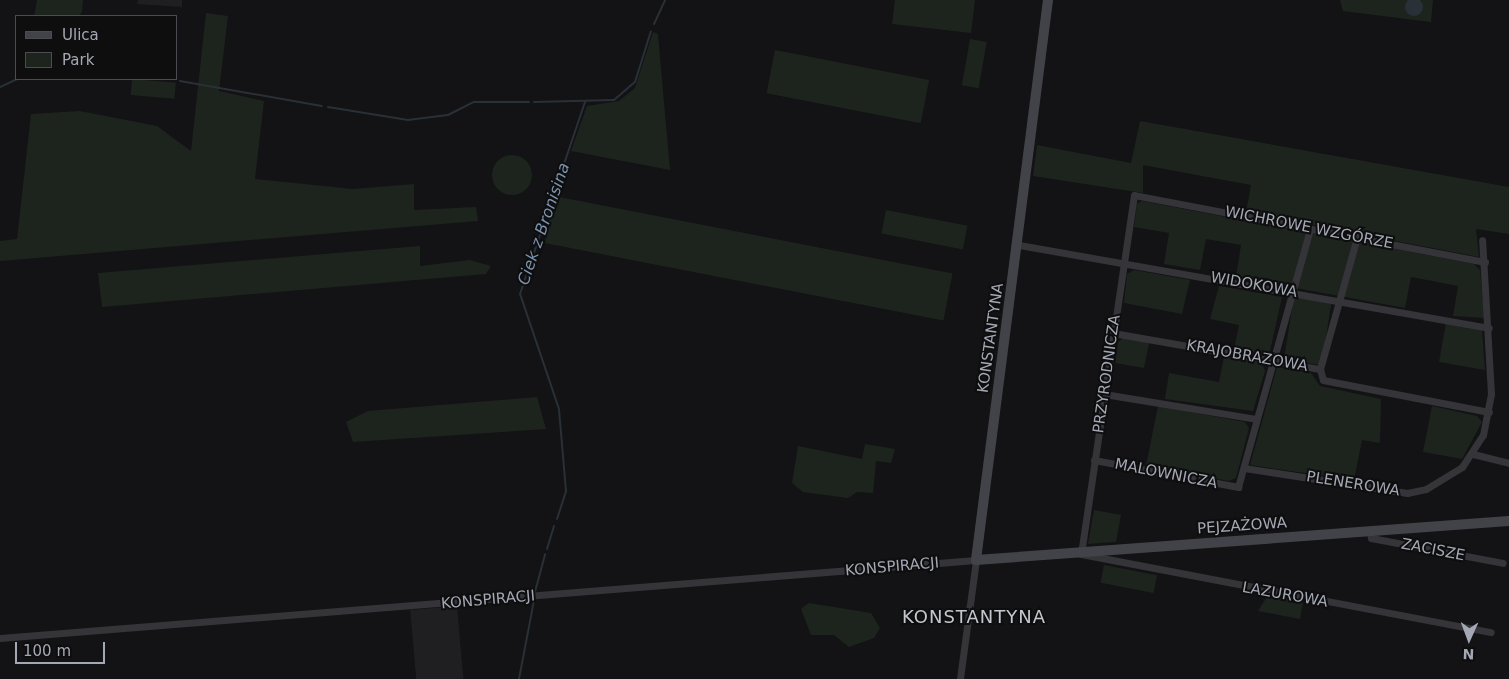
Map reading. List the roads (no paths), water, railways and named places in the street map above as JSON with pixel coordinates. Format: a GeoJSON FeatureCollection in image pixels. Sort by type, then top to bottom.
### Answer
{"type":"FeatureCollection","features":[{"type":"Feature","properties":{"kind":"street","name":"KONSTANTYNA"},"geometry":{"type":"LineString","coordinates":[[960,679],[1019,245],[1048,0]]}},
{"type":"Feature","properties":{"kind":"street","name":"WICHROWE WZGÓRZE"},"geometry":{"type":"LineString","coordinates":[[1134,195],[1485,262]]}},
{"type":"Feature","properties":{"kind":"street","name":"PRZYRODNICZA"},"geometry":{"type":"LineString","coordinates":[[1081,554],[1134,195]]}},
{"type":"Feature","properties":{"kind":"street"},"geometry":{"type":"LineString","coordinates":[[1244,468],[1310,229]]}},
{"type":"Feature","properties":{"kind":"street"},"geometry":{"type":"LineString","coordinates":[[1320,369],[1357,237]]}},
{"type":"Feature","properties":{"kind":"street","name":"PLENEROWA"},"geometry":{"type":"LineString","coordinates":[[1244,468],[1407,493],[1453,475],[1473,454],[1489,412],[1489,328],[1482,240]]}},
{"type":"Feature","properties":{"kind":"street","name":"WIDOKOWA"},"geometry":{"type":"LineString","coordinates":[[1019,245],[1124,262],[1489,328]]}},
{"type":"Feature","properties":{"kind":"street","name":"KRAJOBRAZOWA"},"geometry":{"type":"LineString","coordinates":[[1113,333],[1320,369],[1323,380],[1489,412]]}},
{"type":"Feature","properties":{"kind":"street"},"geometry":{"type":"LineString","coordinates":[[1104,394],[1256,419]]}},
{"type":"Feature","properties":{"kind":"street"},"geometry":{"type":"LineString","coordinates":[[1473,454],[1509,463]]}},
{"type":"Feature","properties":{"kind":"street","name":"MALOWNICZA"},"geometry":{"type":"LineString","coordinates":[[1094,460],[1238,487],[1244,468]]}},
{"type":"Feature","properties":{"kind":"street","name":"PEJZAŻOWA"},"geometry":{"type":"LineString","coordinates":[[976,560],[1081,554],[1509,521]]}},
{"type":"Feature","properties":{"kind":"street","name":"ZACISZE"},"geometry":{"type":"LineString","coordinates":[[1370,532],[1371,538],[1503,563]]}},
{"type":"Feature","properties":{"kind":"street","name":"LAZUROWA"},"geometry":{"type":"LineString","coordinates":[[1081,554],[1491,632]]}},
{"type":"Feature","properties":{"kind":"street","name":"KONSPIRACJI"},"geometry":{"type":"LineString","coordinates":[[0,638],[976,560]]}},
{"type":"Feature","properties":{"kind":"waterway","name":"Ciek z Bronisina"},"geometry":{"type":"LineString","coordinates":[[654,24],[665,0]]}},
{"type":"Feature","properties":{"kind":"waterway","name":"Ciek z Bronisina"},"geometry":{"type":"LineString","coordinates":[[534,102],[614,100],[635,82],[651,31]]}},
{"type":"Feature","properties":{"kind":"waterway","name":"Ciek z Bronisina"},"geometry":{"type":"LineString","coordinates":[[0,87],[15,80]]}},
{"type":"Feature","properties":{"kind":"waterway","name":"Ciek z Bronisina"},"geometry":{"type":"LineString","coordinates":[[180,81],[322,106]]}},
{"type":"Feature","properties":{"kind":"waterway","name":"Ciek z Bronisina"},"geometry":{"type":"LineString","coordinates":[[328,107],[408,120],[448,115],[474,102],[529,102]]}},
{"type":"Feature","properties":{"kind":"waterway","name":"Ciek z Bronisina"},"geometry":{"type":"LineString","coordinates":[[557,519],[566,491],[559,409],[520,294],[585,102]]}},
{"type":"Feature","properties":{"kind":"waterway","name":"Ciek z Bronisina"},"geometry":{"type":"LineString","coordinates":[[547,549],[554,526]]}},
{"type":"Feature","properties":{"kind":"waterway","name":"Ciek z Bronisina"},"geometry":{"type":"LineString","coordinates":[[535,592],[545,554]]}},
{"type":"Feature","properties":{"kind":"waterway","name":"Ciek z Bronisina"},"geometry":{"type":"LineString","coordinates":[[519,679],[534,600]]}},
{"type":"Feature","properties":{"kind":"district","name":"KONSTANTYNA"},"geometry":{"type":"Point","coordinates":[974,617]}}]}
